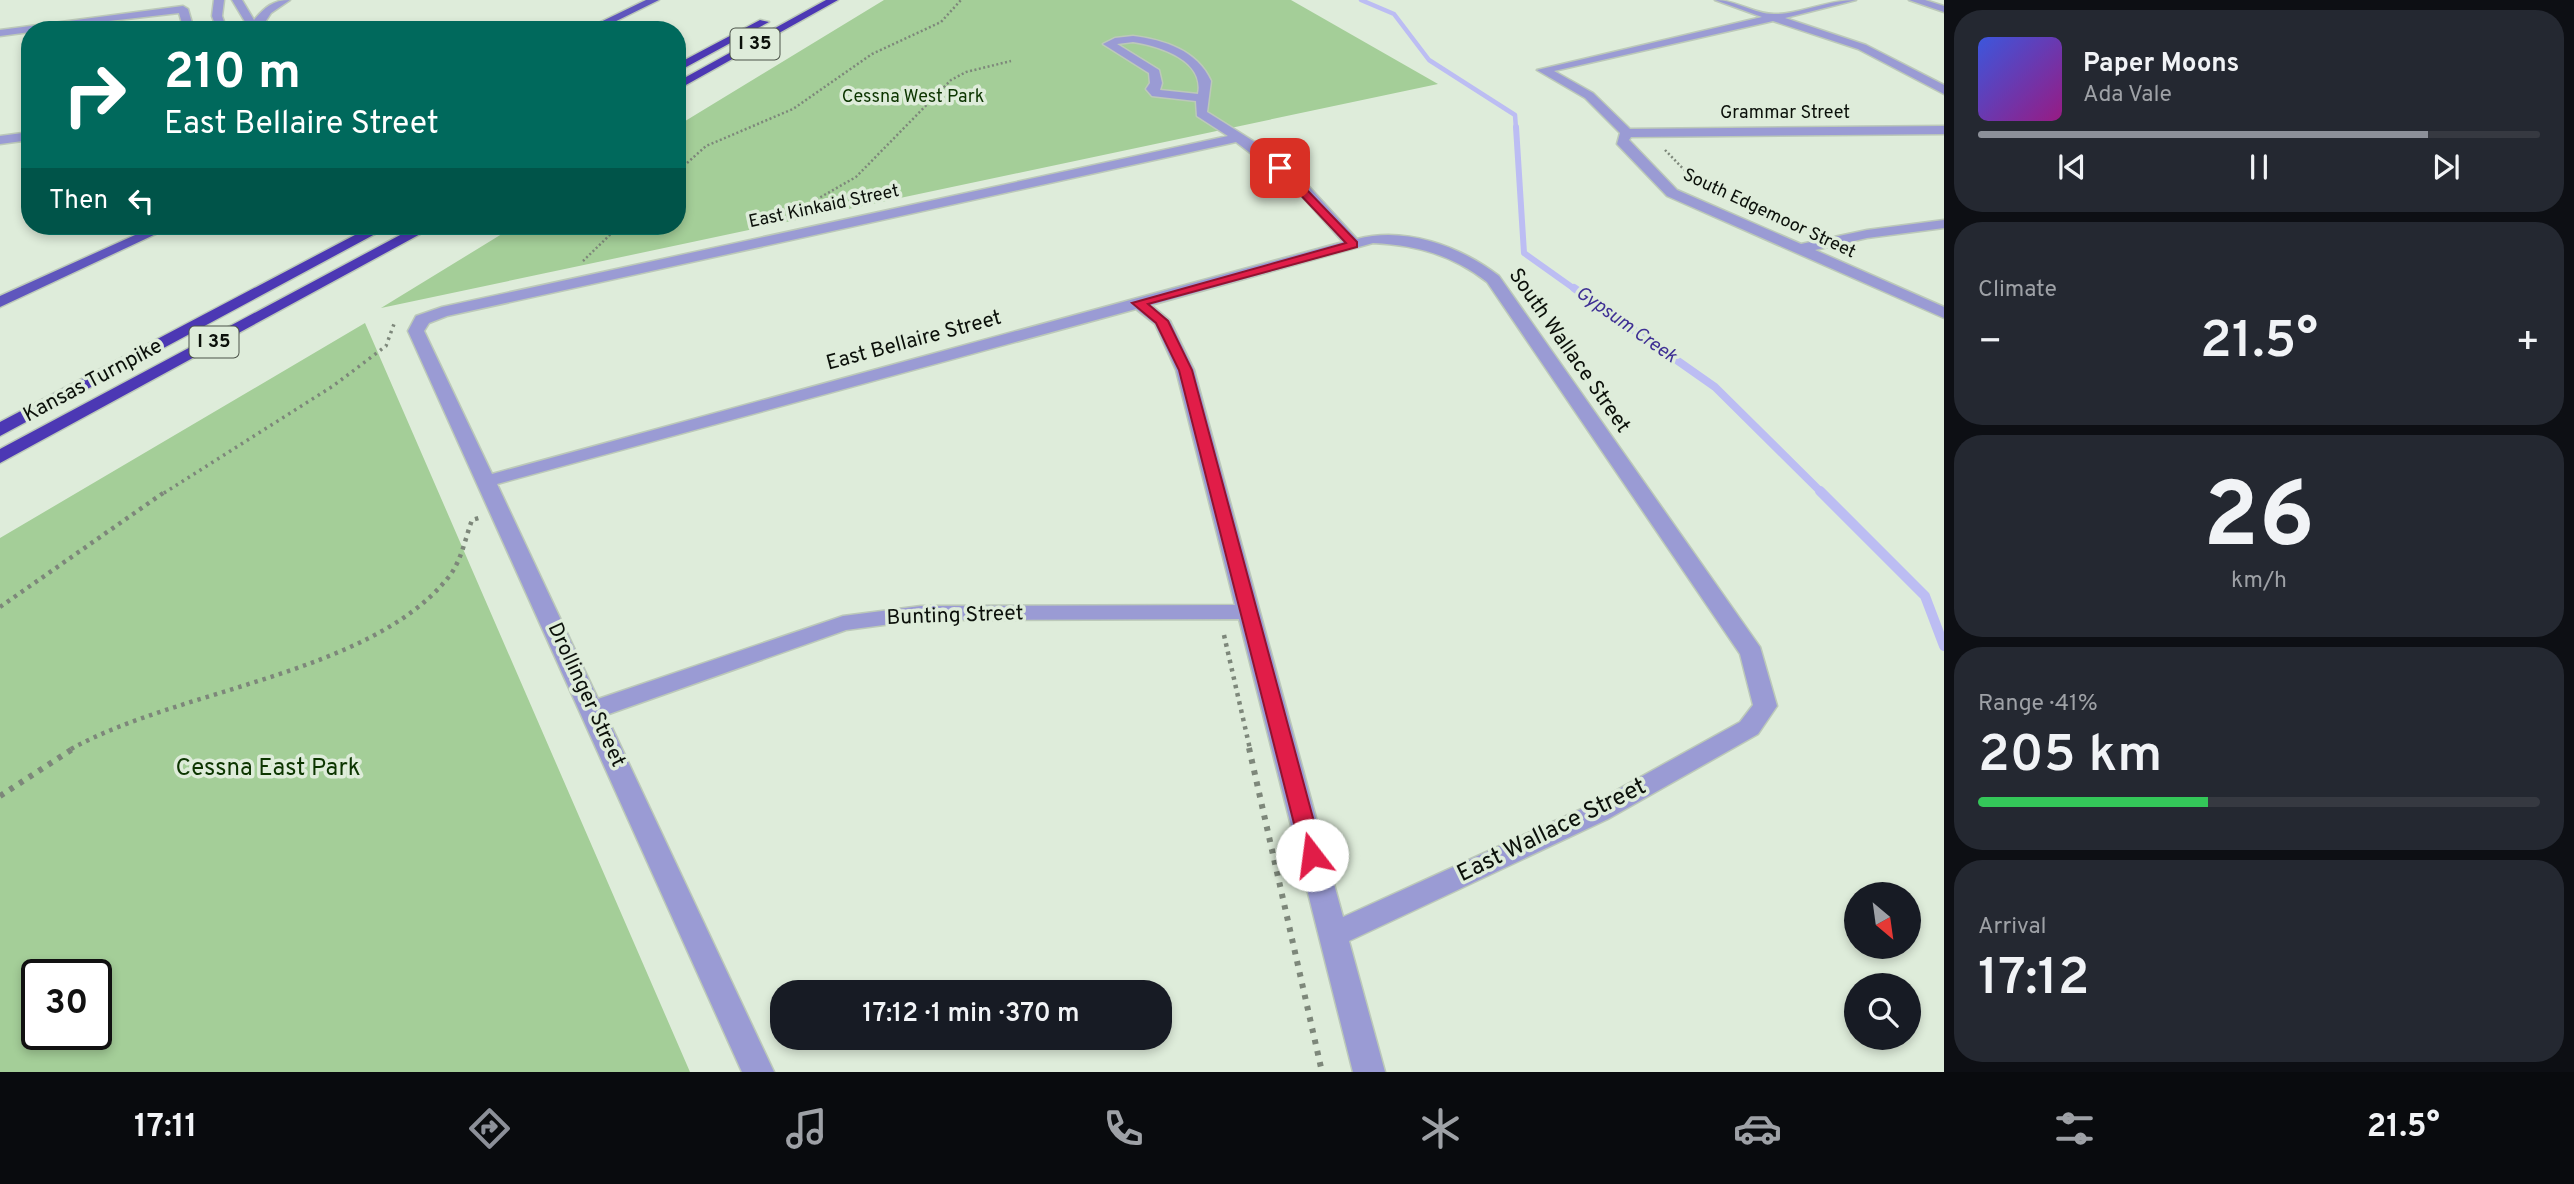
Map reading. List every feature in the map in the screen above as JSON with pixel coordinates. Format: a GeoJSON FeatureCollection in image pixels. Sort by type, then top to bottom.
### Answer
{"type":"FeatureCollection","features":[{"type":"Feature","properties":{"kind":"highway","name":"I 35"},"geometry":{"type":"LineString","coordinates":[[686,82],[834,0]]}},
{"type":"Feature","properties":{"kind":"highway","name":"I 35"},"geometry":{"type":"LineString","coordinates":[[686,64],[775,17]]}},
{"type":"Feature","properties":{"kind":"highway","name":"Kansas Turnpike"},"geometry":{"type":"LineString","coordinates":[[0,430],[366,235]]}},
{"type":"Feature","properties":{"kind":"highway","name":"Kansas Turnpike"},"geometry":{"type":"LineString","coordinates":[[0,457],[411,235]]}},
{"type":"Feature","properties":{"kind":"main road"},"geometry":{"type":"LineString","coordinates":[[608,21],[654,0]]}},
{"type":"Feature","properties":{"kind":"main road"},"geometry":{"type":"LineString","coordinates":[[0,302],[146,235]]}},
{"type":"Feature","properties":{"kind":"street"},"geometry":{"type":"LineString","coordinates":[[0,21],[167,0]]}},
{"type":"Feature","properties":{"kind":"street"},"geometry":{"type":"LineString","coordinates":[[218,21],[216,16],[219,0]]}},
{"type":"Feature","properties":{"kind":"street"},"geometry":{"type":"LineString","coordinates":[[237,0],[249,21]]}},
{"type":"Feature","properties":{"kind":"street"},"geometry":{"type":"LineString","coordinates":[[260,21],[267,11],[285,0]]}},
{"type":"Feature","properties":{"kind":"street"},"geometry":{"type":"LineString","coordinates":[[1720,0],[1862,47],[1944,90]]}},
{"type":"Feature","properties":{"kind":"street"},"geometry":{"type":"LineString","coordinates":[[1775,17],[1851,0]]}},
{"type":"Feature","properties":{"kind":"street"},"geometry":{"type":"LineString","coordinates":[[1914,0],[1944,9]]}},
{"type":"Feature","properties":{"kind":"street"},"geometry":{"type":"LineString","coordinates":[[95,21],[183,9],[186,21]]}},
{"type":"Feature","properties":{"kind":"street"},"geometry":{"type":"LineString","coordinates":[[41,16],[42,21]]}},
{"type":"Feature","properties":{"kind":"street","name":"South Edgemoor Street"},"geometry":{"type":"LineString","coordinates":[[1775,17],[1543,70],[1570,81],[1595,99],[1626,133],[1622,141],[1672,193],[1942,321]]}},
{"type":"Feature","properties":{"kind":"street"},"geometry":{"type":"LineString","coordinates":[[0,33],[21,31]]}},
{"type":"Feature","properties":{"kind":"street"},"geometry":{"type":"LineString","coordinates":[[1201,98],[1156,93],[1153,91],[1156,83],[1155,72],[1108,44],[1143,38],[1200,68],[1206,83],[1200,113],[1264,154],[1297,182],[1353,244]]}},
{"type":"Feature","properties":{"kind":"street","name":"Grammar Street"},"geometry":{"type":"LineString","coordinates":[[1626,133],[1944,130]]}},
{"type":"Feature","properties":{"kind":"street"},"geometry":{"type":"LineString","coordinates":[[0,140],[21,137]]}},
{"type":"Feature","properties":{"kind":"street","name":"East Kinkaid Street"},"geometry":{"type":"LineString","coordinates":[[422,320],[442,312],[571,281],[1236,138]]}},
{"type":"Feature","properties":{"kind":"street"},"geometry":{"type":"LineString","coordinates":[[1797,250],[1867,234],[1944,224]]}},
{"type":"Feature","properties":{"kind":"street","name":"South Wallace Street"},"geometry":{"type":"LineString","coordinates":[[1353,244],[1373,239],[1433,246],[1474,263],[1493,279],[1752,653],[1765,706],[1760,711]]}},
{"type":"Feature","properties":{"kind":"street","name":"East Bellaire Street"},"geometry":{"type":"LineString","coordinates":[[487,481],[1353,244]]}},
{"type":"Feature","properties":{"kind":"street"},"geometry":{"type":"LineString","coordinates":[[1138,303],[1161,321],[1185,370],[1369,1072]]}},
{"type":"Feature","properties":{"kind":"street","name":"Drollinger Street"},"geometry":{"type":"LineString","coordinates":[[422,320],[416,331],[758,1072]]}},
{"type":"Feature","properties":{"kind":"street","name":"Bunting Street"},"geometry":{"type":"LineString","coordinates":[[593,710],[843,623],[921,613],[1249,612]]}},
{"type":"Feature","properties":{"kind":"street","name":"East Wallace Street"},"geometry":{"type":"LineString","coordinates":[[1334,935],[1599,812],[1749,728],[1760,711]]}},
{"type":"Feature","properties":{"kind":"path"},"geometry":{"type":"LineString","coordinates":[[686,164],[706,146],[793,109],[872,54],[941,22],[961,0]]}},
{"type":"Feature","properties":{"kind":"path"},"geometry":{"type":"LineString","coordinates":[[786,216],[811,205],[856,177],[951,80],[967,72],[1011,61]]}},
{"type":"Feature","properties":{"kind":"path"},"geometry":{"type":"LineString","coordinates":[[1657,140],[1699,186]]}},
{"type":"Feature","properties":{"kind":"path"},"geometry":{"type":"LineString","coordinates":[[576,267],[610,235]]}},
{"type":"Feature","properties":{"kind":"path"},"geometry":{"type":"LineString","coordinates":[[0,607],[129,515],[333,386],[386,346],[395,323]]}},
{"type":"Feature","properties":{"kind":"path"},"geometry":{"type":"LineString","coordinates":[[0,796],[47,761],[122,725],[354,645],[419,607],[448,579],[472,520],[500,512]]}},
{"type":"Feature","properties":{"kind":"path"},"geometry":{"type":"LineString","coordinates":[[1224,635],[1322,1072]]}},
{"type":"Feature","properties":{"kind":"green space","name":"Cessna West Park"},"geometry":{"type":"Polygon","coordinates":[[[884,0],[1291,0],[1438,84],[381,308],[500,235],[686,235],[686,121],[884,0]]]}},
{"type":"Feature","properties":{"kind":"green space","name":"Cessna East Park"},"geometry":{"type":"Polygon","coordinates":[[[365,323],[690,1072],[0,1072],[0,538],[365,323]]]}},
{"type":"Feature","properties":{"kind":"waterway","name":"Gypsum Creek"},"geometry":{"type":"LineString","coordinates":[[1361,0],[1394,14],[1429,60],[1515,115],[1516,129]]}},
{"type":"Feature","properties":{"kind":"waterway","name":"Gypsum Creek"},"geometry":{"type":"LineString","coordinates":[[1516,127],[1524,253],[1576,290]]}},
{"type":"Feature","properties":{"kind":"waterway","name":"Gypsum Creek"},"geometry":{"type":"LineString","coordinates":[[1574,288],[1715,387],[1822,493]]}},
{"type":"Feature","properties":{"kind":"waterway","name":"Gypsum Creek"},"geometry":{"type":"LineString","coordinates":[[1822,493],[1925,596],[1944,646]]}},
{"type":"Feature","properties":{"kind":"route"},"geometry":{"type":"LineString","coordinates":[[1280,168],[1297,182],[1353,244],[1138,303],[1161,321],[1185,370],[1312,855]]}}]}
